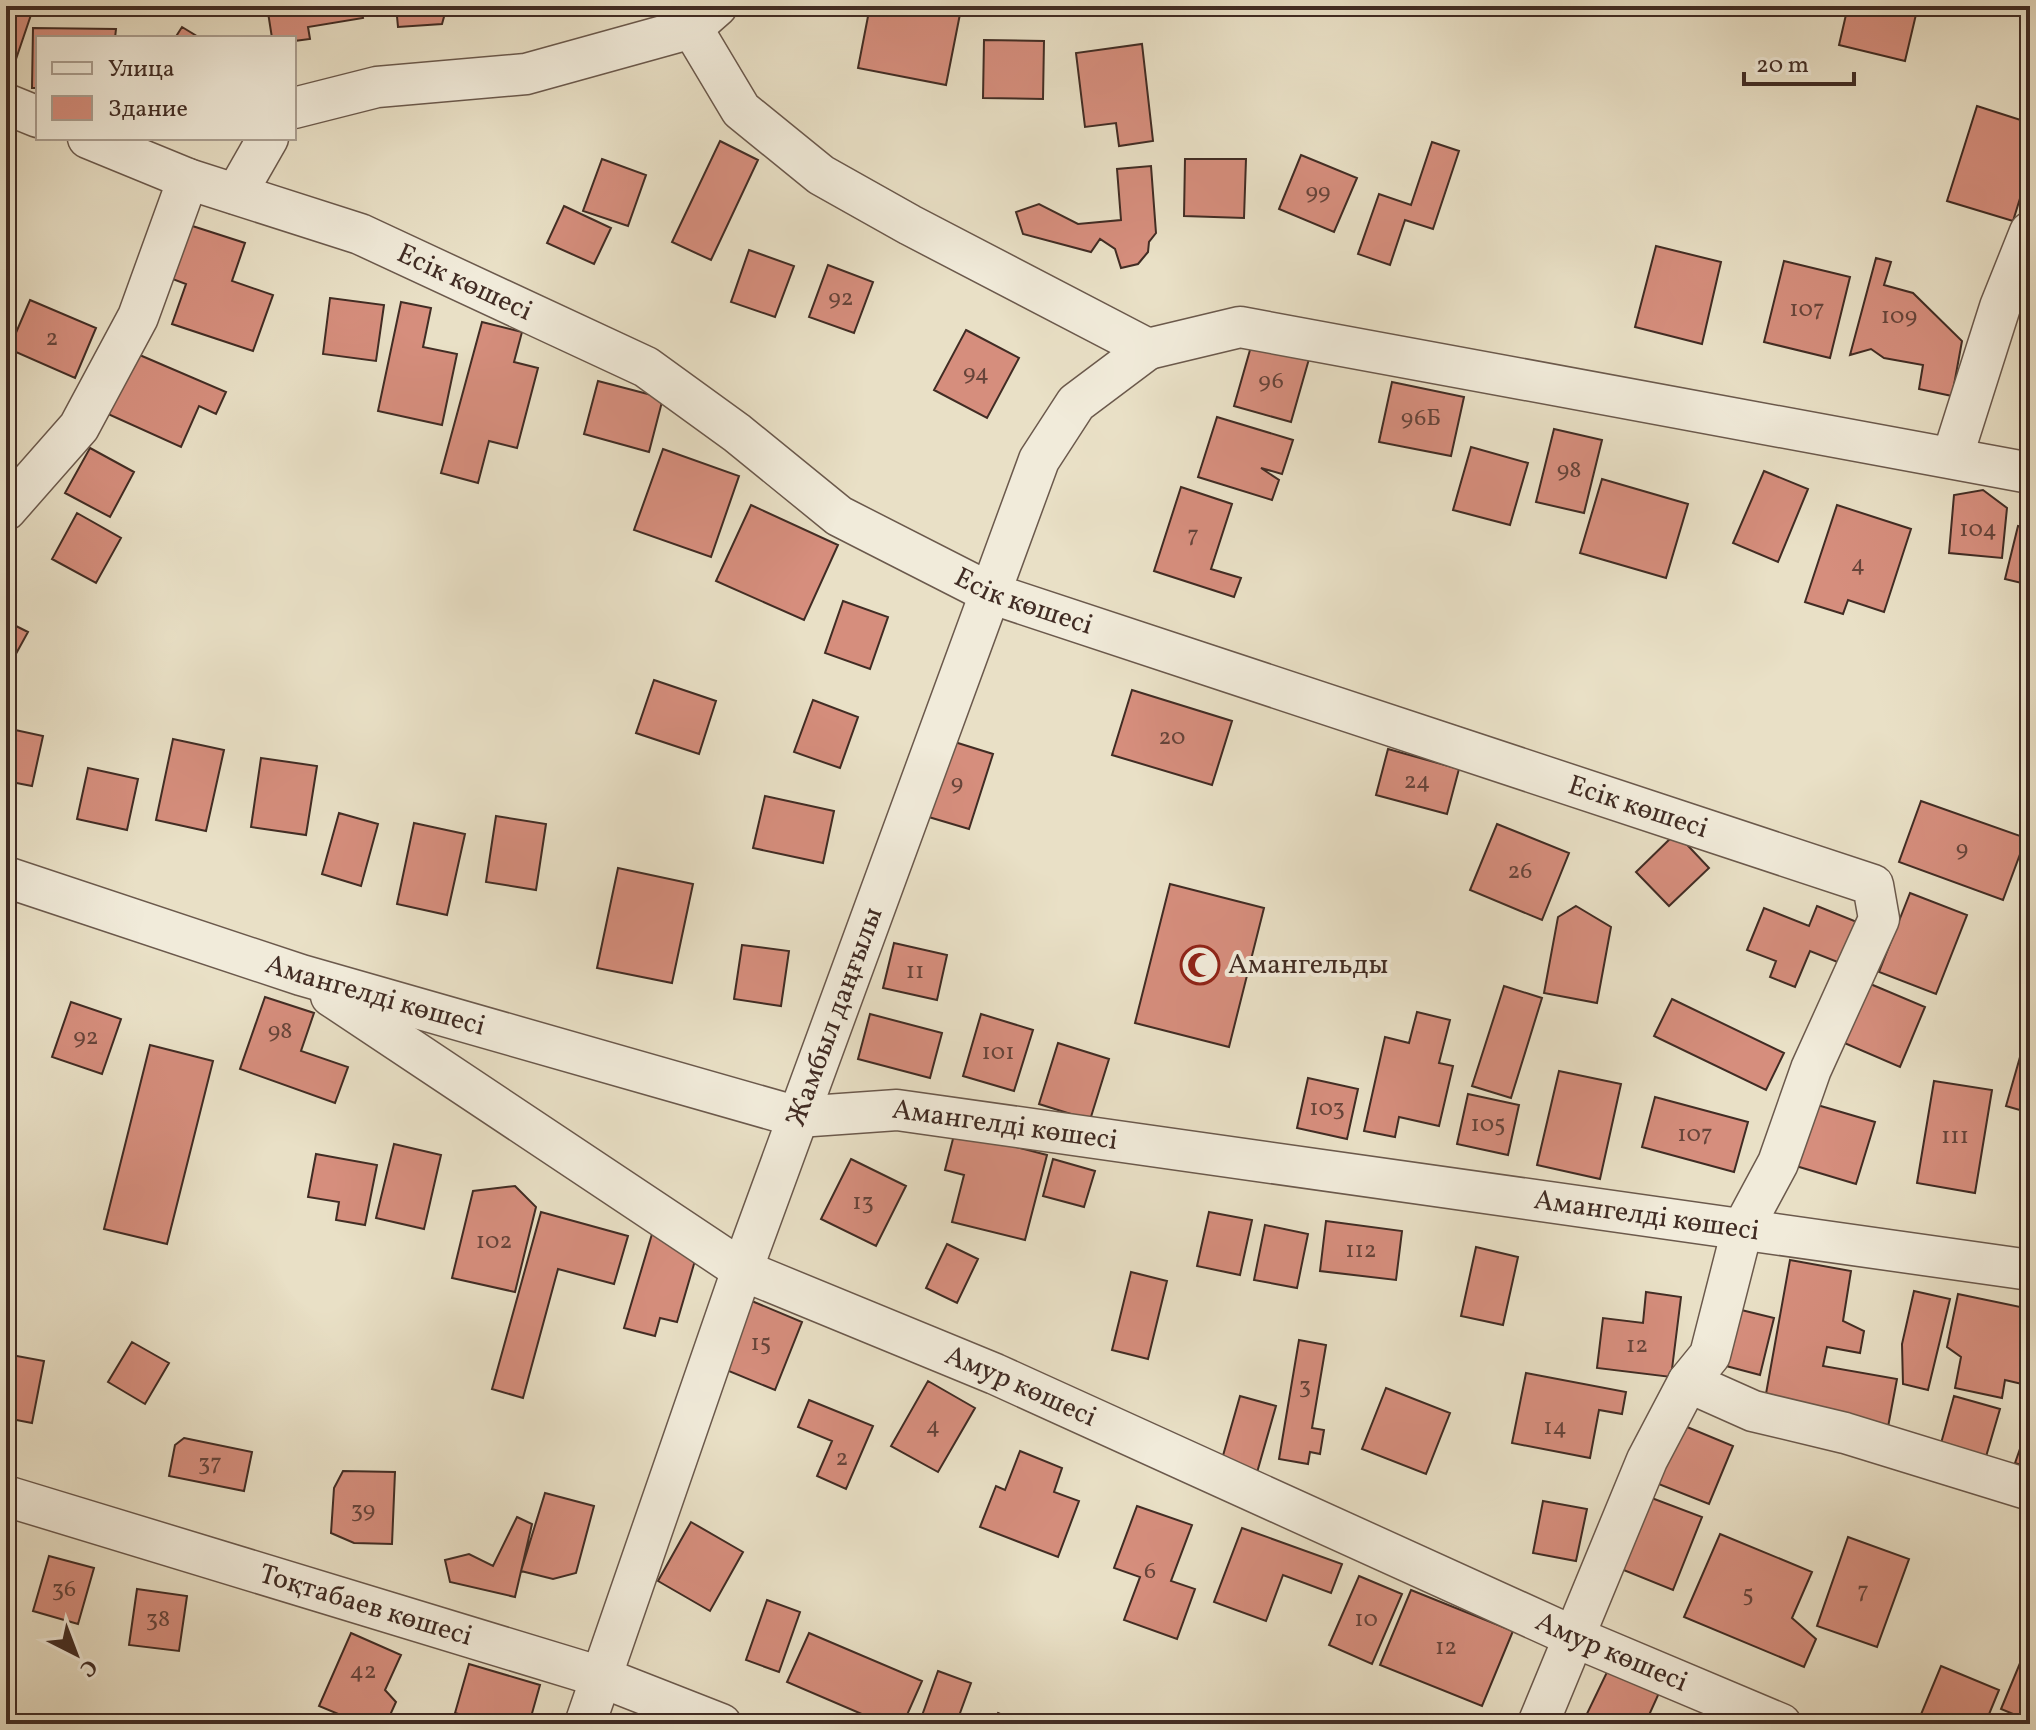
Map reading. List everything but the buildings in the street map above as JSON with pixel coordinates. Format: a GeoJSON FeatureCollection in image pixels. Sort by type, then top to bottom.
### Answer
{"type":"FeatureCollection","features":[{"type":"Feature","properties":{"kind":"street"},"geometry":{"type":"LineString","coordinates":[[296,107],[377,87],[526,74],[705,17],[741,110],[821,175],[1148,349],[1240,327],[2030,473]]}},
{"type":"Feature","properties":{"kind":"street"},"geometry":{"type":"LineString","coordinates":[[6,104],[36,116]]}},
{"type":"Feature","properties":{"kind":"street","name":"Есік көшесі"},"geometry":{"type":"LineString","coordinates":[[93,140],[188,179],[360,234],[646,367],[737,433],[839,516],[990,593],[1873,885],[1879,919],[1811,1069],[1778,1163],[1742,1230]]}},
{"type":"Feature","properties":{"kind":"street"},"geometry":{"type":"LineString","coordinates":[[236,194],[267,140]]}},
{"type":"Feature","properties":{"kind":"street"},"geometry":{"type":"LineString","coordinates":[[6,510],[79,427],[138,317],[188,179]]}},
{"type":"Feature","properties":{"kind":"street"},"geometry":{"type":"LineString","coordinates":[[1952,458],[2000,307],[2030,232]]}},
{"type":"Feature","properties":{"kind":"street","name":"Жамбыл даңғылы"},"geometry":{"type":"LineString","coordinates":[[585,1724],[742,1270],[1039,460],[1076,403],[1148,349]]}},
{"type":"Feature","properties":{"kind":"street","name":"Амангелді көшесі"},"geometry":{"type":"LineString","coordinates":[[6,877],[301,975],[798,1117],[897,1110],[2030,1270]]}},
{"type":"Feature","properties":{"kind":"street","name":"Амур көшесі"},"geometry":{"type":"LineString","coordinates":[[301,975],[742,1270],[995,1374],[1572,1636],[1781,1724]]}},
{"type":"Feature","properties":{"kind":"street"},"geometry":{"type":"LineString","coordinates":[[1538,1724],[1647,1460],[1688,1382],[1710,1355],[1742,1230]]}},
{"type":"Feature","properties":{"kind":"street"},"geometry":{"type":"LineString","coordinates":[[1688,1382],[1753,1411],[1845,1433],[2030,1490]]}},
{"type":"Feature","properties":{"kind":"street","name":"Тоқтабаев көшесі"},"geometry":{"type":"LineString","coordinates":[[6,1496],[601,1677],[721,1724]]}},
{"type":"Feature","properties":{"kind":"place","name":"Амангельды"},"geometry":{"type":"Point","coordinates":[1200,965]}}]}
